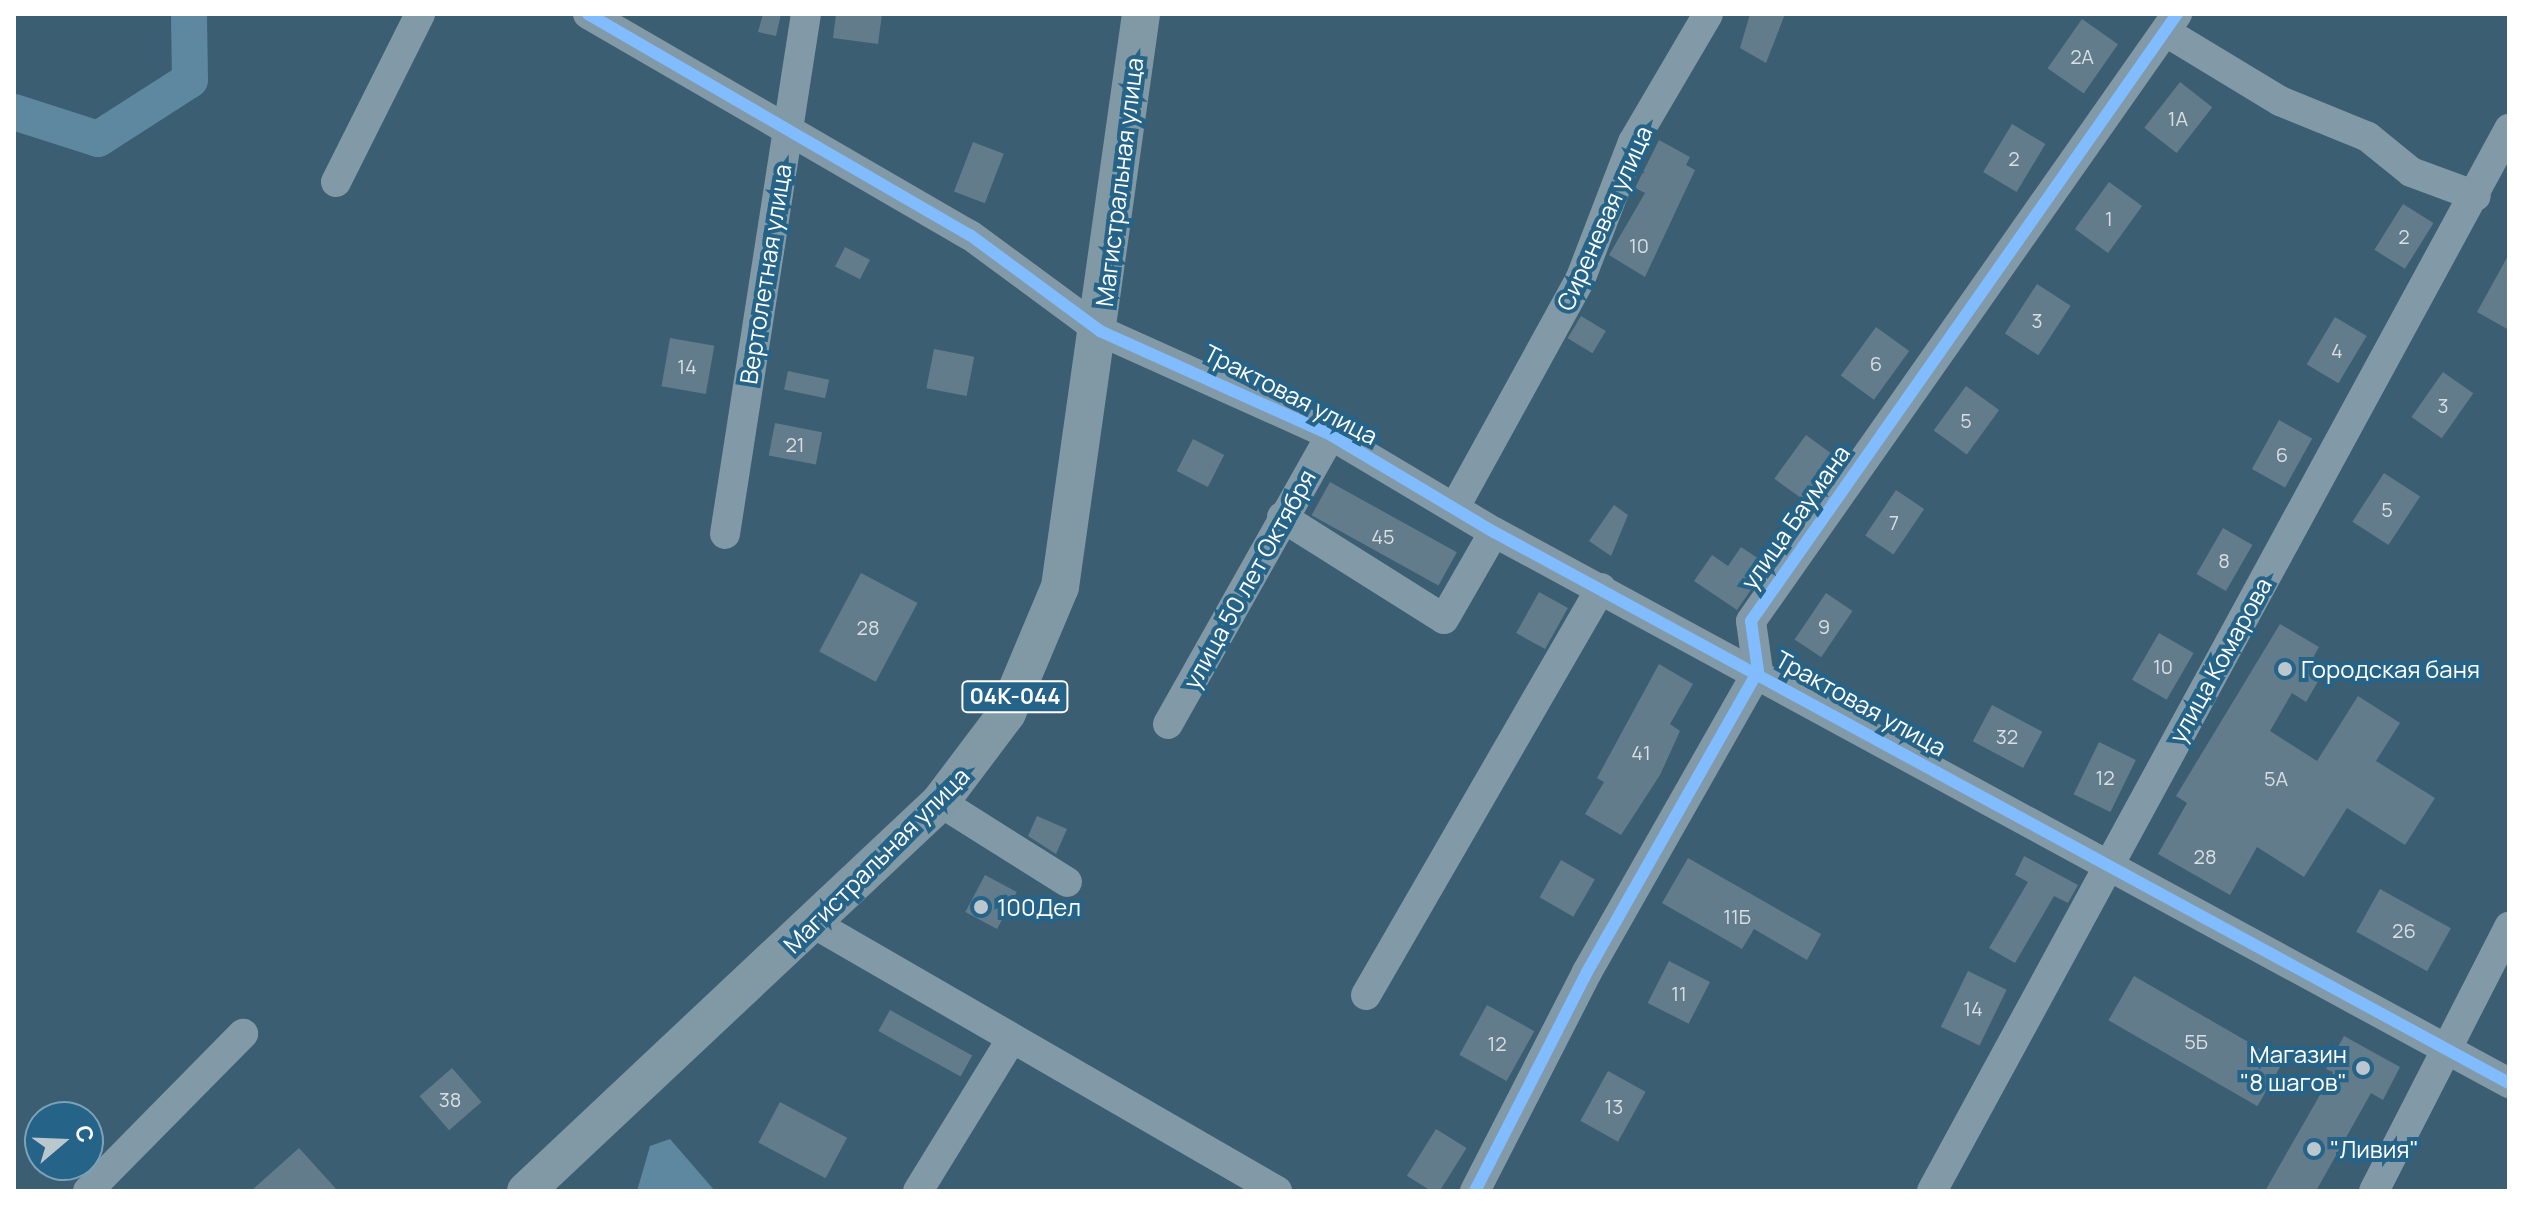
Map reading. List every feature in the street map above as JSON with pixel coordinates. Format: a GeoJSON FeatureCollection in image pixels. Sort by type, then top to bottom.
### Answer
{"type":"FeatureCollection","features":[{"type":"Feature","properties":{"kind":"main road","name":"Магистральная улица"},"geometry":{"type":"LineString","coordinates":[[526,1191],[940,802],[1007,713],[1045,631],[1060,587],[1100,331],[1141,14]]}},
{"type":"Feature","properties":{"kind":"street"},"geometry":{"type":"LineString","coordinates":[[336,182],[420,14]]}},
{"type":"Feature","properties":{"kind":"street","name":"Трактовая улица"},"geometry":{"type":"LineString","coordinates":[[588,14],[787,132],[970,235],[1100,331],[1331,435],[1494,532],[1758,671],[2108,867],[2509,1083]]}},
{"type":"Feature","properties":{"kind":"street","name":"Вертолетная улица"},"geometry":{"type":"LineString","coordinates":[[725,534],[806,14]]}},
{"type":"Feature","properties":{"kind":"street","name":"Сиреневая улица"},"geometry":{"type":"LineString","coordinates":[[1455,507],[1580,280],[1633,142],[1708,14]]}},
{"type":"Feature","properties":{"kind":"street"},"geometry":{"type":"LineString","coordinates":[[2172,23],[2280,101],[2368,137],[2411,172],[2476,196]]}},
{"type":"Feature","properties":{"kind":"street","name":"улица Баумана"},"geometry":{"type":"LineString","coordinates":[[1758,671],[1751,621],[2172,23]]}},
{"type":"Feature","properties":{"kind":"street","name":"улица Комарова"},"geometry":{"type":"LineString","coordinates":[[1932,1191],[2476,196],[2509,129]]}},
{"type":"Feature","properties":{"kind":"street","name":"улица 50 лет Октября"},"geometry":{"type":"LineString","coordinates":[[1168,724],[1331,435]]}},
{"type":"Feature","properties":{"kind":"street"},"geometry":{"type":"LineString","coordinates":[[1282,517],[1444,619],[1494,532]]}},
{"type":"Feature","properties":{"kind":"street"},"geometry":{"type":"LineString","coordinates":[[1366,995],[1601,588]]}},
{"type":"Feature","properties":{"kind":"street"},"geometry":{"type":"LineString","coordinates":[[1475,1191],[1587,972],[1758,671]]}},
{"type":"Feature","properties":{"kind":"street"},"geometry":{"type":"LineString","coordinates":[[940,802],[1067,882]]}},
{"type":"Feature","properties":{"kind":"street"},"geometry":{"type":"LineString","coordinates":[[813,923],[1277,1191]]}},
{"type":"Feature","properties":{"kind":"street"},"geometry":{"type":"LineString","coordinates":[[2374,1191],[2443,1047],[2509,927]]}},
{"type":"Feature","properties":{"kind":"street"},"geometry":{"type":"LineString","coordinates":[[88,1191],[243,1034]]}},
{"type":"Feature","properties":{"kind":"street"},"geometry":{"type":"LineString","coordinates":[[918,1191],[1011,1040]]}},
{"type":"Feature","properties":{"kind":"water"},"geometry":{"type":"Polygon","coordinates":[[[670,1139],[715,1191],[637,1191],[650,1146],[670,1139]]]}},
{"type":"Feature","properties":{"kind":"building"},"geometry":{"type":"Polygon","coordinates":[[[763,14],[781,14],[776,36],[758,32],[763,14]]]}},
{"type":"Feature","properties":{"kind":"building"},"geometry":{"type":"Polygon","coordinates":[[[836,14],[882,14],[878,44],[833,38],[836,14]]]}},
{"type":"Feature","properties":{"kind":"building"},"geometry":{"type":"Polygon","coordinates":[[[1750,14],[1785,14],[1766,63],[1740,48],[1750,14]]]}},
{"type":"Feature","properties":{"kind":"building"},"geometry":{"type":"Polygon","coordinates":[[[2082,19],[2118,44],[2084,93],[2048,68],[2082,19]]]}},
{"type":"Feature","properties":{"kind":"building"},"geometry":{"type":"Polygon","coordinates":[[[2180,82],[2212,107],[2177,153],[2144,128],[2180,82]]]}},
{"type":"Feature","properties":{"kind":"building"},"geometry":{"type":"Polygon","coordinates":[[[2012,124],[2045,144],[2017,192],[1983,172],[2012,124]]]}},
{"type":"Feature","properties":{"kind":"building"},"geometry":{"type":"Polygon","coordinates":[[[1659,140],[1690,157],[1686,165],[1695,170],[1645,277],[1609,255],[1645,193],[1635,188],[1659,140]]]}},
{"type":"Feature","properties":{"kind":"building"},"geometry":{"type":"Polygon","coordinates":[[[973,142],[1004,154],[985,203],[954,191],[973,142]]]}},
{"type":"Feature","properties":{"kind":"building"},"geometry":{"type":"Polygon","coordinates":[[[2109,182],[2142,206],[2108,253],[2075,229],[2109,182]]]}},
{"type":"Feature","properties":{"kind":"building"},"geometry":{"type":"Polygon","coordinates":[[[2403,204],[2434,223],[2405,269],[2374,250],[2403,204]]]}},
{"type":"Feature","properties":{"kind":"building"},"geometry":{"type":"Polygon","coordinates":[[[845,247],[870,260],[860,279],[835,267],[845,247]]]}},
{"type":"Feature","properties":{"kind":"building"},"geometry":{"type":"Polygon","coordinates":[[[2509,254],[2509,330],[2477,312],[2509,254]]]}},
{"type":"Feature","properties":{"kind":"building"},"geometry":{"type":"Polygon","coordinates":[[[2037,284],[2071,306],[2038,355],[2005,333],[2037,284]]]}},
{"type":"Feature","properties":{"kind":"building"},"geometry":{"type":"Polygon","coordinates":[[[1581,316],[1606,331],[1592,353],[1568,338],[1581,316]]]}},
{"type":"Feature","properties":{"kind":"building"},"geometry":{"type":"Polygon","coordinates":[[[2335,317],[2367,336],[2338,383],[2307,364],[2335,317]]]}},
{"type":"Feature","properties":{"kind":"building"},"geometry":{"type":"Polygon","coordinates":[[[1876,327],[1909,351],[1874,400],[1841,376],[1876,327]]]}},
{"type":"Feature","properties":{"kind":"building"},"geometry":{"type":"Polygon","coordinates":[[[670,338],[714,346],[706,394],[661,386],[670,338]]]}},
{"type":"Feature","properties":{"kind":"building"},"geometry":{"type":"Polygon","coordinates":[[[934,349],[974,357],[967,396],[926,388],[934,349]]]}},
{"type":"Feature","properties":{"kind":"building"},"geometry":{"type":"Polygon","coordinates":[[[788,371],[829,380],[825,398],[784,390],[788,371]]]}},
{"type":"Feature","properties":{"kind":"building"},"geometry":{"type":"Polygon","coordinates":[[[2443,372],[2473,393],[2442,438],[2411,417],[2443,372]]]}},
{"type":"Feature","properties":{"kind":"building"},"geometry":{"type":"Polygon","coordinates":[[[1966,386],[1999,410],[1967,455],[1934,430],[1966,386]]]}},
{"type":"Feature","properties":{"kind":"building"},"geometry":{"type":"Polygon","coordinates":[[[2279,420],[2312,438],[2285,487],[2252,469],[2279,420]]]}},
{"type":"Feature","properties":{"kind":"building"},"geometry":{"type":"Polygon","coordinates":[[[775,423],[822,432],[816,465],[769,455],[775,423]]]}},
{"type":"Feature","properties":{"kind":"building"},"geometry":{"type":"Polygon","coordinates":[[[1806,435],[1838,458],[1806,502],[1774,479],[1806,435]]]}},
{"type":"Feature","properties":{"kind":"building"},"geometry":{"type":"Polygon","coordinates":[[[1193,439],[1224,455],[1208,487],[1177,471],[1193,439]]]}},
{"type":"Feature","properties":{"kind":"building"},"geometry":{"type":"Polygon","coordinates":[[[2384,473],[2420,496],[2388,545],[2352,522],[2384,473]]]}},
{"type":"Feature","properties":{"kind":"building"},"geometry":{"type":"Polygon","coordinates":[[[1330,482],[1457,552],[1438,586],[1312,515],[1330,482]]]}},
{"type":"Feature","properties":{"kind":"building"},"geometry":{"type":"Polygon","coordinates":[[[1896,490],[1924,509],[1893,555],[1865,536],[1896,490]]]}},
{"type":"Feature","properties":{"kind":"building"},"geometry":{"type":"Polygon","coordinates":[[[1614,505],[1628,515],[1611,556],[1589,541],[1614,505]]]}},
{"type":"Feature","properties":{"kind":"building"},"geometry":{"type":"Polygon","coordinates":[[[2223,528],[2252,545],[2226,591],[2196,574],[2223,528]]]}},
{"type":"Feature","properties":{"kind":"building"},"geometry":{"type":"Polygon","coordinates":[[[1741,547],[1768,565],[1737,610],[1694,581],[1712,555],[1728,566],[1741,547]]]}},
{"type":"Feature","properties":{"kind":"building"},"geometry":{"type":"Polygon","coordinates":[[[861,573],[918,603],[876,682],[819,652],[861,573]]]}},
{"type":"Feature","properties":{"kind":"building"},"geometry":{"type":"Polygon","coordinates":[[[1539,592],[1568,608],[1545,649],[1516,633],[1539,592]]]}},
{"type":"Feature","properties":{"kind":"building"},"geometry":{"type":"Polygon","coordinates":[[[1826,593],[1853,611],[1821,657],[1795,639],[1826,593]]]}},
{"type":"Feature","properties":{"kind":"building"},"geometry":{"type":"Polygon","coordinates":[[[2280,624],[2319,647],[2309,665],[2323,673],[2306,702],[2292,693],[2270,731],[2317,761],[2358,696],[2400,723],[2376,761],[2435,798],[2405,845],[2347,808],[2304,877],[2257,847],[2230,895],[2158,854],[2187,803],[2176,796],[2280,624]]]}},
{"type":"Feature","properties":{"kind":"building"},"geometry":{"type":"Polygon","coordinates":[[[2159,633],[2194,653],[2167,700],[2132,680],[2159,633]]]}},
{"type":"Feature","properties":{"kind":"building"},"geometry":{"type":"Polygon","coordinates":[[[1659,664],[1693,684],[1670,724],[1680,731],[1660,775],[1621,835],[1585,814],[1604,782],[1597,778],[1659,664]]]}},
{"type":"Feature","properties":{"kind":"building"},"geometry":{"type":"Polygon","coordinates":[[[1992,705],[2042,732],[2023,768],[1973,741],[1992,705]]]}},
{"type":"Feature","properties":{"kind":"building"},"geometry":{"type":"Polygon","coordinates":[[[2099,742],[2136,760],[2110,812],[2074,794],[2099,742]]]}},
{"type":"Feature","properties":{"kind":"building"},"geometry":{"type":"Polygon","coordinates":[[[1037,816],[1067,829],[1056,854],[1028,836],[1037,816]]]}},
{"type":"Feature","properties":{"kind":"building"},"geometry":{"type":"Polygon","coordinates":[[[2024,856],[2078,885],[2068,903],[2054,896],[2015,963],[1989,948],[2028,882],[2015,875],[2024,856]]]}},
{"type":"Feature","properties":{"kind":"building"},"geometry":{"type":"Polygon","coordinates":[[[1688,858],[1821,934],[1807,960],[1754,929],[1742,949],[1662,903],[1688,858]]]}},
{"type":"Feature","properties":{"kind":"building"},"geometry":{"type":"Polygon","coordinates":[[[1561,860],[1595,880],[1573,917],[1540,897],[1561,860]]]}},
{"type":"Feature","properties":{"kind":"building"},"geometry":{"type":"Polygon","coordinates":[[[985,875],[1017,892],[997,929],[965,912],[985,875]]]}},
{"type":"Feature","properties":{"kind":"building"},"geometry":{"type":"Polygon","coordinates":[[[2380,889],[2451,928],[2427,971],[2356,932],[2380,889]]]}},
{"type":"Feature","properties":{"kind":"building"},"geometry":{"type":"Polygon","coordinates":[[[1669,961],[1710,982],[1689,1024],[1648,1003],[1669,961]]]}},
{"type":"Feature","properties":{"kind":"building"},"geometry":{"type":"Polygon","coordinates":[[[1968,971],[2007,990],[1979,1046],[1941,1027],[1968,971]]]}},
{"type":"Feature","properties":{"kind":"building"},"geometry":{"type":"Polygon","coordinates":[[[2134,976],[2283,1062],[2257,1106],[2108,1020],[2134,976]]]}},
{"type":"Feature","properties":{"kind":"building"},"geometry":{"type":"Polygon","coordinates":[[[1487,1005],[1534,1031],[1507,1081],[1459,1055],[1487,1005]]]}},
{"type":"Feature","properties":{"kind":"building"},"geometry":{"type":"Polygon","coordinates":[[[890,1010],[972,1056],[961,1077],[878,1031],[890,1010]]]}},
{"type":"Feature","properties":{"kind":"building","name":"\"Ливия\""},"geometry":{"type":"Polygon","coordinates":[[[2344,1036],[2400,1067],[2383,1100],[2371,1093],[2316,1191],[2265,1191],[2333,1072],[2326,1069],[2344,1036]]]}},
{"type":"Feature","properties":{"kind":"building"},"geometry":{"type":"Polygon","coordinates":[[[452,1068],[482,1102],[449,1130],[420,1096],[452,1068]]]}},
{"type":"Feature","properties":{"kind":"building"},"geometry":{"type":"Polygon","coordinates":[[[1608,1071],[1646,1092],[1618,1142],[1580,1121],[1608,1071]]]}},
{"type":"Feature","properties":{"kind":"building"},"geometry":{"type":"Polygon","coordinates":[[[780,1102],[847,1138],[826,1178],[758,1143],[780,1102]]]}},
{"type":"Feature","properties":{"kind":"building"},"geometry":{"type":"Polygon","coordinates":[[[1436,1129],[1467,1148],[1440,1191],[1431,1191],[1407,1176],[1436,1129]]]}},
{"type":"Feature","properties":{"kind":"building"},"geometry":{"type":"Polygon","coordinates":[[[299,1148],[338,1191],[251,1191],[299,1148]]]}},
{"type":"Feature","properties":{"kind":"waterway"},"geometry":{"type":"LineString","coordinates":[[14,112],[98,139],[190,80],[189,14]]}},
{"type":"Feature","properties":{"kind":"cycle path"},"geometry":{"type":"LineString","coordinates":[[588,14],[970,235],[1100,331],[1331,435],[1494,532],[2509,1083]]}},
{"type":"Feature","properties":{"kind":"cycle path"},"geometry":{"type":"LineString","coordinates":[[1475,1191],[1587,972],[1758,671],[1751,621],[2177,14]]}},
{"type":"Feature","properties":{"kind":"place","name":"Городская баня"},"geometry":{"type":"Point","coordinates":[2285,669]}},
{"type":"Feature","properties":{"kind":"place","name":"100Дел"},"geometry":{"type":"Point","coordinates":[981,907]}},
{"type":"Feature","properties":{"kind":"place","name":"Магазин \"8 шагов\""},"geometry":{"type":"Point","coordinates":[2363,1068]}},
{"type":"Feature","properties":{"kind":"place","name":"\"Ливия\""},"geometry":{"type":"Point","coordinates":[2314,1149]}}]}
